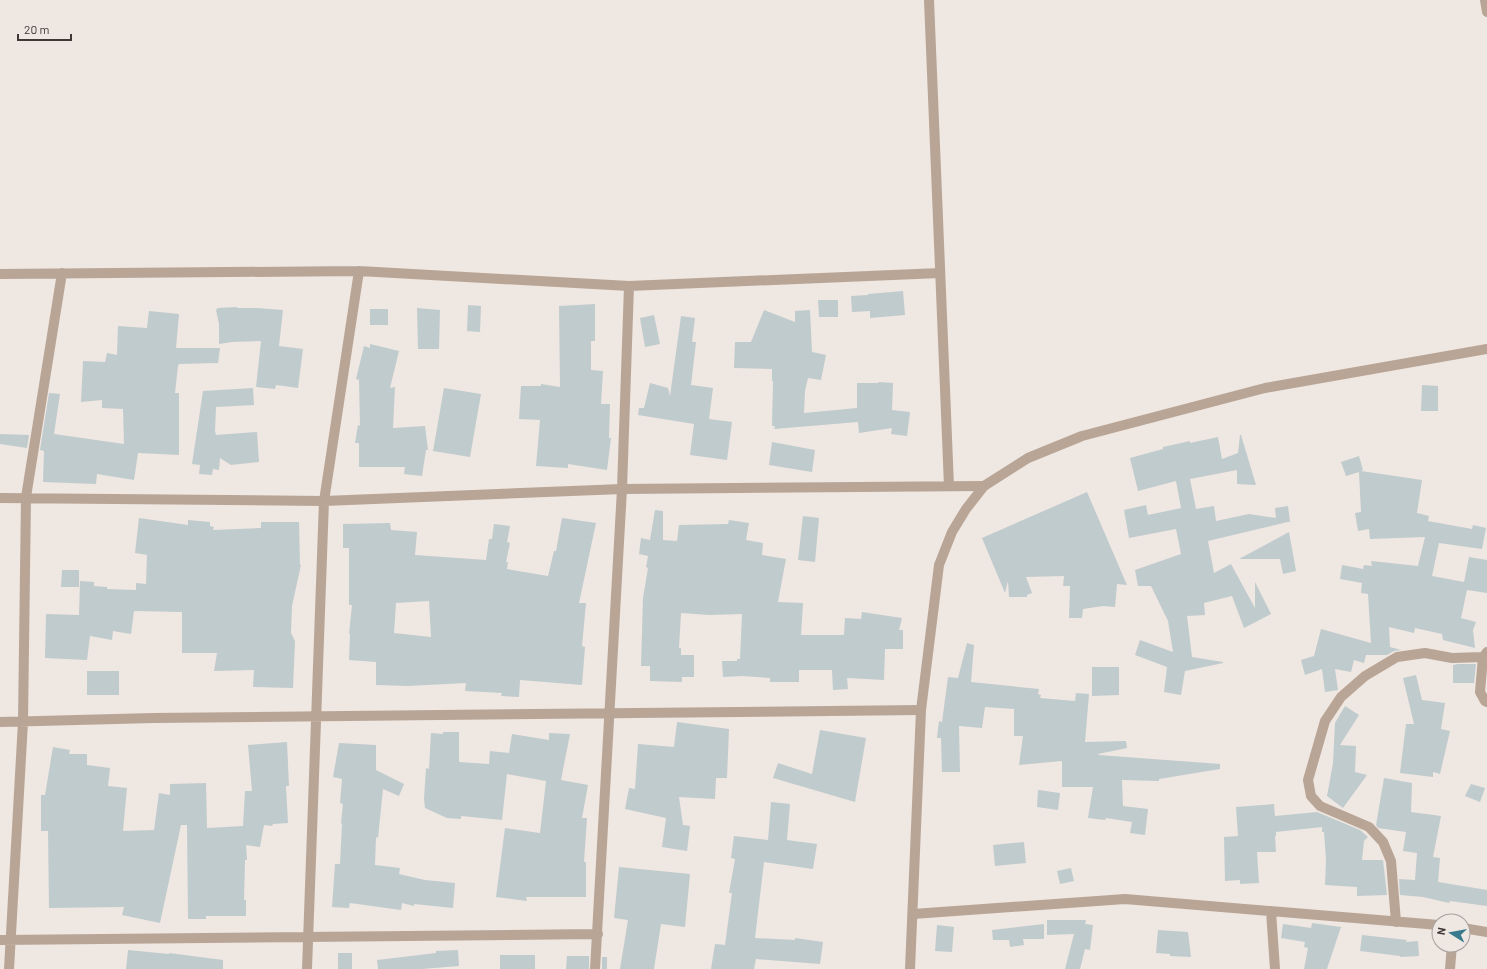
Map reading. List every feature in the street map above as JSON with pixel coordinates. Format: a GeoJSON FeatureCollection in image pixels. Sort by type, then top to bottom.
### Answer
{"type":"FeatureCollection","features":[{"type":"Feature","properties":{"kind":"street"},"geometry":{"type":"LineString","coordinates":[[929,0],[949,486]]}},
{"type":"Feature","properties":{"kind":"street"},"geometry":{"type":"LineString","coordinates":[[1485,0],[1487,12]]}},
{"type":"Feature","properties":{"kind":"street"},"geometry":{"type":"LineString","coordinates":[[0,274],[358,271],[629,286],[940,273]]}},
{"type":"Feature","properties":{"kind":"street"},"geometry":{"type":"LineString","coordinates":[[307,969],[324,501],[358,271]]}},
{"type":"Feature","properties":{"kind":"street"},"geometry":{"type":"LineString","coordinates":[[9,969],[5,939],[23,722],[26,497],[62,274]]}},
{"type":"Feature","properties":{"kind":"street"},"geometry":{"type":"LineString","coordinates":[[595,969],[622,489],[629,286]]}},
{"type":"Feature","properties":{"kind":"street"},"geometry":{"type":"LineString","coordinates":[[910,969],[921,710],[939,565],[952,532],[966,509],[984,486],[1028,458],[1082,436],[1264,388],[1487,349]]}},
{"type":"Feature","properties":{"kind":"street"},"geometry":{"type":"LineString","coordinates":[[0,498],[26,497],[324,501],[622,489],[984,486]]}},
{"type":"Feature","properties":{"kind":"street"},"geometry":{"type":"LineString","coordinates":[[1396,922],[1391,861],[1383,842],[1369,827],[1320,806],[1311,796],[1308,780],[1325,721],[1341,697],[1365,676],[1397,657],[1425,652],[1452,658],[1485,655],[1480,692],[1487,702]]}},
{"type":"Feature","properties":{"kind":"street"},"geometry":{"type":"LineString","coordinates":[[0,722],[154,718],[921,710]]}},
{"type":"Feature","properties":{"kind":"street"},"geometry":{"type":"LineString","coordinates":[[913,914],[1125,900],[1431,924]]}},
{"type":"Feature","properties":{"kind":"street"},"geometry":{"type":"LineString","coordinates":[[1271,912],[1275,969]]}},
{"type":"Feature","properties":{"kind":"street"},"geometry":{"type":"LineString","coordinates":[[1471,929],[1487,932]]}},
{"type":"Feature","properties":{"kind":"street"},"geometry":{"type":"LineString","coordinates":[[5,939],[598,934]]}},
{"type":"Feature","properties":{"kind":"street"},"geometry":{"type":"LineString","coordinates":[[1450,969],[1451,953]]}},
{"type":"Feature","properties":{"kind":"building"},"geometry":{"type":"Polygon","coordinates":[[[903,291],[905,315],[870,318],[870,311],[852,312],[851,296],[903,291]]]}},
{"type":"Feature","properties":{"kind":"building"},"geometry":{"type":"Polygon","coordinates":[[[818,300],[838,300],[838,317],[819,317],[818,300]]]}},
{"type":"Feature","properties":{"kind":"building"},"geometry":{"type":"Polygon","coordinates":[[[595,304],[595,341],[591,341],[591,370],[603,371],[601,404],[610,404],[609,438],[611,438],[607,470],[568,464],[568,468],[536,466],[540,420],[519,419],[521,386],[541,386],[541,384],[560,387],[559,306],[595,304]]]}},
{"type":"Feature","properties":{"kind":"building"},"geometry":{"type":"Polygon","coordinates":[[[468,305],[481,306],[480,332],[467,331],[468,305]]]}},
{"type":"Feature","properties":{"kind":"building"},"geometry":{"type":"Polygon","coordinates":[[[237,307],[283,310],[279,346],[303,349],[298,388],[276,385],[275,389],[256,387],[261,341],[219,344],[219,324],[216,310],[218,308],[237,307]]]}},
{"type":"Feature","properties":{"kind":"building"},"geometry":{"type":"Polygon","coordinates":[[[417,308],[440,310],[439,349],[418,349],[417,308]]]}},
{"type":"Feature","properties":{"kind":"building"},"geometry":{"type":"Polygon","coordinates":[[[370,309],[388,309],[388,325],[370,325],[370,309]]]}},
{"type":"Feature","properties":{"kind":"building"},"geometry":{"type":"Polygon","coordinates":[[[764,310],[795,322],[795,311],[810,310],[812,352],[826,355],[821,380],[808,378],[805,391],[804,413],[857,408],[857,383],[893,383],[892,410],[910,412],[907,436],[891,434],[892,428],[859,433],[858,422],[774,429],[775,426],[772,426],[772,369],[734,368],[735,342],[751,342],[764,310]]]}},
{"type":"Feature","properties":{"kind":"building"},"geometry":{"type":"Polygon","coordinates":[[[149,311],[179,314],[176,348],[220,348],[218,363],[179,364],[178,366],[175,393],[179,393],[179,455],[138,453],[134,480],[97,474],[96,484],[43,482],[44,451],[40,450],[49,393],[60,394],[54,434],[124,444],[123,409],[102,408],[102,400],[81,402],[83,361],[105,362],[107,353],[117,355],[118,326],[147,328],[149,311]]]}},
{"type":"Feature","properties":{"kind":"building"},"geometry":{"type":"Polygon","coordinates":[[[654,315],[660,344],[645,347],[640,318],[654,315]]]}},
{"type":"Feature","properties":{"kind":"building"},"geometry":{"type":"Polygon","coordinates":[[[681,316],[695,318],[692,342],[696,342],[691,385],[713,388],[709,419],[732,422],[727,460],[690,455],[694,424],[638,415],[639,408],[644,408],[650,383],[668,388],[670,396],[681,316]]]}},
{"type":"Feature","properties":{"kind":"building"},"geometry":{"type":"Polygon","coordinates":[[[370,344],[399,351],[390,388],[395,387],[393,428],[425,426],[428,450],[426,450],[422,476],[404,474],[405,467],[359,467],[359,443],[355,443],[358,425],[360,426],[359,380],[356,379],[364,346],[370,348],[370,344]]]}},
{"type":"Feature","properties":{"kind":"building"},"geometry":{"type":"Polygon","coordinates":[[[1422,385],[1438,386],[1438,411],[1421,411],[1422,385]]]}},
{"type":"Feature","properties":{"kind":"building"},"geometry":{"type":"Polygon","coordinates":[[[253,388],[254,405],[216,407],[215,431],[216,435],[257,432],[259,462],[231,465],[220,458],[219,470],[213,469],[212,475],[199,474],[200,465],[192,464],[203,391],[253,388]]]}},
{"type":"Feature","properties":{"kind":"building"},"geometry":{"type":"Polygon","coordinates":[[[444,388],[481,394],[470,457],[433,451],[444,388]]]}},
{"type":"Feature","properties":{"kind":"building"},"geometry":{"type":"Polygon","coordinates":[[[0,434],[29,435],[27,448],[0,444],[0,434]]]}},
{"type":"Feature","properties":{"kind":"building"},"geometry":{"type":"Polygon","coordinates":[[[1240,435],[1256,485],[1237,484],[1237,470],[1190,479],[1196,509],[1214,506],[1216,521],[1249,514],[1276,518],[1275,508],[1288,506],[1290,521],[1292,521],[1208,541],[1214,573],[1231,564],[1255,608],[1255,582],[1271,614],[1244,628],[1232,596],[1204,603],[1205,615],[1187,616],[1192,657],[1223,663],[1185,671],[1181,695],[1164,692],[1167,667],[1135,655],[1140,640],[1173,652],[1168,621],[1151,586],[1138,586],[1135,570],[1181,554],[1176,529],[1129,538],[1124,510],[1146,505],[1148,515],[1181,508],[1176,481],[1138,491],[1130,458],[1163,449],[1163,447],[1218,437],[1222,459],[1238,453],[1240,435]]]}},
{"type":"Feature","properties":{"kind":"building"},"geometry":{"type":"Polygon","coordinates":[[[772,442],[815,450],[812,472],[769,465],[772,442]]]}},
{"type":"Feature","properties":{"kind":"building"},"geometry":{"type":"Polygon","coordinates":[[[1359,456],[1363,470],[1361,471],[1422,480],[1417,513],[1429,516],[1428,521],[1472,529],[1473,525],[1486,528],[1482,549],[1439,543],[1432,576],[1464,582],[1469,557],[1487,560],[1487,593],[1467,590],[1461,618],[1476,622],[1473,630],[1475,648],[1443,640],[1442,634],[1415,628],[1414,633],[1389,627],[1390,647],[1401,650],[1394,651],[1387,655],[1366,655],[1364,663],[1354,660],[1351,672],[1335,669],[1338,690],[1325,692],[1322,669],[1305,675],[1301,660],[1314,656],[1321,629],[1371,643],[1368,594],[1361,593],[1362,583],[1340,579],[1342,565],[1363,569],[1364,565],[1372,566],[1371,561],[1418,566],[1425,537],[1370,539],[1369,529],[1358,531],[1355,513],[1361,512],[1359,472],[1346,476],[1341,462],[1359,456]]]}},
{"type":"Feature","properties":{"kind":"building"},"geometry":{"type":"Polygon","coordinates":[[[1087,492],[1127,585],[1117,584],[1115,607],[1103,606],[1083,609],[1082,618],[1069,618],[1070,586],[1063,586],[1064,576],[1026,577],[1032,593],[1027,595],[1027,597],[1009,597],[1008,581],[1005,593],[982,538],[1087,492]]]}},
{"type":"Feature","properties":{"kind":"building"},"geometry":{"type":"Polygon","coordinates":[[[655,510],[663,511],[663,540],[677,541],[679,525],[728,524],[729,520],[749,523],[746,540],[763,543],[762,555],[786,559],[778,602],[803,603],[801,635],[844,635],[845,618],[861,619],[862,612],[902,618],[899,630],[903,630],[903,649],[885,649],[884,680],[847,678],[848,689],[833,690],[832,670],[799,670],[799,682],[770,682],[770,678],[743,676],[723,677],[722,661],[737,661],[737,659],[740,659],[742,614],[710,615],[681,613],[679,648],[681,648],[681,655],[694,655],[694,677],[682,677],[682,682],[650,681],[650,666],[641,666],[643,598],[648,568],[646,567],[648,556],[639,554],[641,538],[650,540],[655,510]]]}},
{"type":"Feature","properties":{"kind":"building"},"geometry":{"type":"Polygon","coordinates":[[[803,516],[819,518],[815,562],[798,560],[803,516]]]}},
{"type":"Feature","properties":{"kind":"building"},"geometry":{"type":"Polygon","coordinates":[[[139,518],[188,525],[188,520],[210,522],[210,526],[214,527],[213,530],[261,528],[261,522],[299,522],[301,565],[292,606],[291,633],[295,641],[293,688],[253,687],[254,670],[214,671],[217,653],[182,653],[182,612],[134,611],[131,634],[113,631],[112,640],[90,636],[87,660],[45,658],[46,614],[79,615],[80,581],[94,582],[94,586],[107,587],[107,589],[136,590],[136,583],[146,584],[147,555],[135,553],[139,518]]]}},
{"type":"Feature","properties":{"kind":"building"},"geometry":{"type":"Polygon","coordinates":[[[562,518],[596,523],[579,603],[586,603],[582,646],[585,647],[582,685],[520,680],[519,697],[501,696],[502,693],[465,691],[466,683],[407,686],[376,685],[376,662],[349,660],[349,634],[352,605],[349,605],[349,548],[343,548],[343,524],[390,523],[391,530],[417,532],[415,555],[486,560],[489,539],[492,539],[494,524],[510,526],[507,542],[510,543],[506,562],[508,562],[507,569],[548,576],[554,551],[556,551],[562,518]],[[429,601],[396,603],[394,633],[431,637],[429,601]]]}},
{"type":"Feature","properties":{"kind":"building"},"geometry":{"type":"Polygon","coordinates":[[[1289,532],[1296,571],[1283,574],[1280,559],[1239,559],[1289,532]]]}},
{"type":"Feature","properties":{"kind":"building"},"geometry":{"type":"Polygon","coordinates":[[[62,570],[79,570],[79,587],[61,587],[62,570]]]}},
{"type":"Feature","properties":{"kind":"building"},"geometry":{"type":"Polygon","coordinates":[[[967,643],[974,645],[971,682],[1039,689],[1038,694],[1041,695],[1040,698],[1075,701],[1076,693],[1089,694],[1085,742],[1126,741],[1127,748],[1098,754],[1099,755],[1220,764],[1220,769],[1159,779],[1159,781],[1122,780],[1123,806],[1148,809],[1145,835],[1130,833],[1132,822],[1106,818],[1105,820],[1088,818],[1093,787],[1062,787],[1062,761],[1019,765],[1023,736],[1014,736],[1014,709],[985,707],[982,728],[959,726],[960,772],[942,772],[941,738],[937,738],[939,721],[942,722],[948,677],[958,678],[967,643]]]}},
{"type":"Feature","properties":{"kind":"building"},"geometry":{"type":"Polygon","coordinates":[[[1476,664],[1474,683],[1453,683],[1453,665],[1476,664]]]}},
{"type":"Feature","properties":{"kind":"building"},"geometry":{"type":"Polygon","coordinates":[[[1092,667],[1119,667],[1119,695],[1092,696],[1092,667]]]}},
{"type":"Feature","properties":{"kind":"building"},"geometry":{"type":"Polygon","coordinates":[[[87,671],[119,671],[119,695],[87,695],[87,671]]]}},
{"type":"Feature","properties":{"kind":"building"},"geometry":{"type":"Polygon","coordinates":[[[1416,675],[1422,700],[1445,703],[1441,729],[1450,731],[1440,774],[1433,772],[1433,777],[1400,773],[1406,724],[1414,724],[1403,678],[1416,675]]]}},
{"type":"Feature","properties":{"kind":"building"},"geometry":{"type":"Polygon","coordinates":[[[1345,706],[1359,715],[1340,745],[1356,746],[1355,772],[1367,775],[1343,808],[1327,796],[1333,763],[1335,723],[1345,706]]]}},
{"type":"Feature","properties":{"kind":"building"},"geometry":{"type":"Polygon","coordinates":[[[677,722],[729,729],[727,778],[716,778],[715,799],[679,797],[683,825],[690,826],[687,851],[662,847],[666,818],[625,809],[629,788],[635,789],[638,744],[674,747],[677,722]]]}},
{"type":"Feature","properties":{"kind":"building"},"geometry":{"type":"Polygon","coordinates":[[[820,730],[866,738],[855,802],[773,778],[778,763],[812,774],[820,730]]]}},
{"type":"Feature","properties":{"kind":"building"},"geometry":{"type":"Polygon","coordinates":[[[443,732],[459,732],[459,762],[489,764],[490,751],[509,753],[512,734],[549,740],[549,733],[570,734],[561,780],[588,785],[582,818],[587,818],[584,862],[586,862],[586,897],[526,897],[527,901],[496,897],[505,828],[540,833],[546,781],[507,774],[502,820],[461,816],[461,819],[447,818],[425,808],[424,799],[426,768],[429,769],[431,733],[443,734],[443,732]]]}},
{"type":"Feature","properties":{"kind":"building"},"geometry":{"type":"Polygon","coordinates":[[[287,742],[289,786],[286,786],[288,823],[273,824],[272,826],[264,825],[260,847],[246,845],[247,860],[245,860],[244,900],[246,900],[246,916],[206,916],[206,919],[188,919],[187,825],[181,825],[160,923],[122,915],[124,907],[49,908],[48,831],[41,831],[41,795],[45,795],[53,747],[70,750],[69,754],[87,754],[87,765],[110,768],[108,786],[127,788],[123,831],[154,830],[159,793],[170,795],[170,784],[206,783],[207,828],[243,826],[245,791],[252,791],[248,745],[287,742]]]}},
{"type":"Feature","properties":{"kind":"building"},"geometry":{"type":"Polygon","coordinates":[[[339,743],[376,745],[376,770],[404,784],[399,796],[383,789],[378,838],[376,837],[375,865],[400,868],[399,874],[425,880],[455,883],[453,908],[414,904],[414,906],[402,903],[401,910],[350,903],[349,908],[332,907],[335,864],[340,864],[343,804],[340,803],[342,779],[333,777],[339,743]]]}},
{"type":"Feature","properties":{"kind":"building"},"geometry":{"type":"Polygon","coordinates":[[[1384,778],[1412,783],[1411,812],[1441,816],[1433,857],[1440,858],[1438,882],[1487,890],[1487,906],[1450,901],[1449,903],[1423,897],[1400,895],[1399,879],[1415,880],[1417,853],[1403,851],[1406,832],[1378,828],[1376,825],[1384,778]]]}},
{"type":"Feature","properties":{"kind":"building"},"geometry":{"type":"Polygon","coordinates":[[[1471,784],[1485,788],[1480,802],[1465,796],[1471,784]]]}},
{"type":"Feature","properties":{"kind":"building"},"geometry":{"type":"Polygon","coordinates":[[[1038,790],[1060,793],[1058,810],[1037,807],[1038,790]]]}},
{"type":"Feature","properties":{"kind":"building"},"geometry":{"type":"Polygon","coordinates":[[[771,802],[790,804],[787,840],[817,844],[813,869],[764,862],[755,938],[795,940],[795,938],[823,942],[820,964],[756,959],[754,969],[711,969],[715,944],[725,945],[732,893],[729,893],[735,859],[731,858],[734,836],[768,840],[771,802]]]}},
{"type":"Feature","properties":{"kind":"building"},"geometry":{"type":"Polygon","coordinates":[[[1274,804],[1275,816],[1317,812],[1360,830],[1368,837],[1364,841],[1362,860],[1383,860],[1387,895],[1357,896],[1357,887],[1325,885],[1326,860],[1324,832],[1322,832],[1322,827],[1276,832],[1276,852],[1257,852],[1259,883],[1240,884],[1240,880],[1225,881],[1224,837],[1238,836],[1236,807],[1274,804]]]}},
{"type":"Feature","properties":{"kind":"building"},"geometry":{"type":"Polygon","coordinates":[[[1024,842],[1026,863],[995,866],[993,845],[1024,842]]]}},
{"type":"Feature","properties":{"kind":"building"},"geometry":{"type":"Polygon","coordinates":[[[619,867],[690,874],[685,927],[661,924],[654,969],[620,969],[628,920],[614,918],[619,867]]]}},
{"type":"Feature","properties":{"kind":"building"},"geometry":{"type":"Polygon","coordinates":[[[1071,868],[1074,881],[1060,884],[1057,871],[1071,868]]]}},
{"type":"Feature","properties":{"kind":"building"},"geometry":{"type":"Polygon","coordinates":[[[1047,920],[1086,920],[1085,924],[1093,925],[1090,950],[1085,949],[1080,969],[1065,969],[1074,934],[1047,935],[1047,920]]]}},
{"type":"Feature","properties":{"kind":"building"},"geometry":{"type":"Polygon","coordinates":[[[1312,923],[1341,927],[1327,969],[1304,969],[1308,948],[1304,947],[1305,942],[1281,938],[1283,924],[1311,928],[1312,923]]]}},
{"type":"Feature","properties":{"kind":"building"},"geometry":{"type":"Polygon","coordinates":[[[1044,924],[1044,939],[1023,939],[1024,945],[1010,947],[1009,940],[993,940],[992,930],[1044,924]]]}},
{"type":"Feature","properties":{"kind":"building"},"geometry":{"type":"Polygon","coordinates":[[[937,925],[954,927],[952,952],[935,951],[937,925]]]}},
{"type":"Feature","properties":{"kind":"building"},"geometry":{"type":"Polygon","coordinates":[[[1158,930],[1188,932],[1191,957],[1170,956],[1170,954],[1156,953],[1158,930]]]}},
{"type":"Feature","properties":{"kind":"building"},"geometry":{"type":"Polygon","coordinates":[[[1362,935],[1407,940],[1406,942],[1418,941],[1419,956],[1400,957],[1360,951],[1362,935]]]}},
{"type":"Feature","properties":{"kind":"building"},"geometry":{"type":"Polygon","coordinates":[[[128,950],[169,953],[223,960],[223,969],[126,969],[128,950]]]}},
{"type":"Feature","properties":{"kind":"building"},"geometry":{"type":"Polygon","coordinates":[[[458,950],[459,966],[422,969],[378,969],[377,960],[436,953],[436,951],[458,950]]]}},
{"type":"Feature","properties":{"kind":"building"},"geometry":{"type":"Polygon","coordinates":[[[338,953],[352,953],[352,969],[338,969],[338,953]]]}},
{"type":"Feature","properties":{"kind":"building"},"geometry":{"type":"Polygon","coordinates":[[[500,955],[535,955],[535,969],[500,969],[500,955]]]}},
{"type":"Feature","properties":{"kind":"building"},"geometry":{"type":"Polygon","coordinates":[[[567,956],[589,956],[589,969],[566,969],[567,956]]]}},
{"type":"Feature","properties":{"kind":"building"},"geometry":{"type":"Polygon","coordinates":[[[602,957],[607,957],[607,969],[602,969],[602,957]]]}}]}
